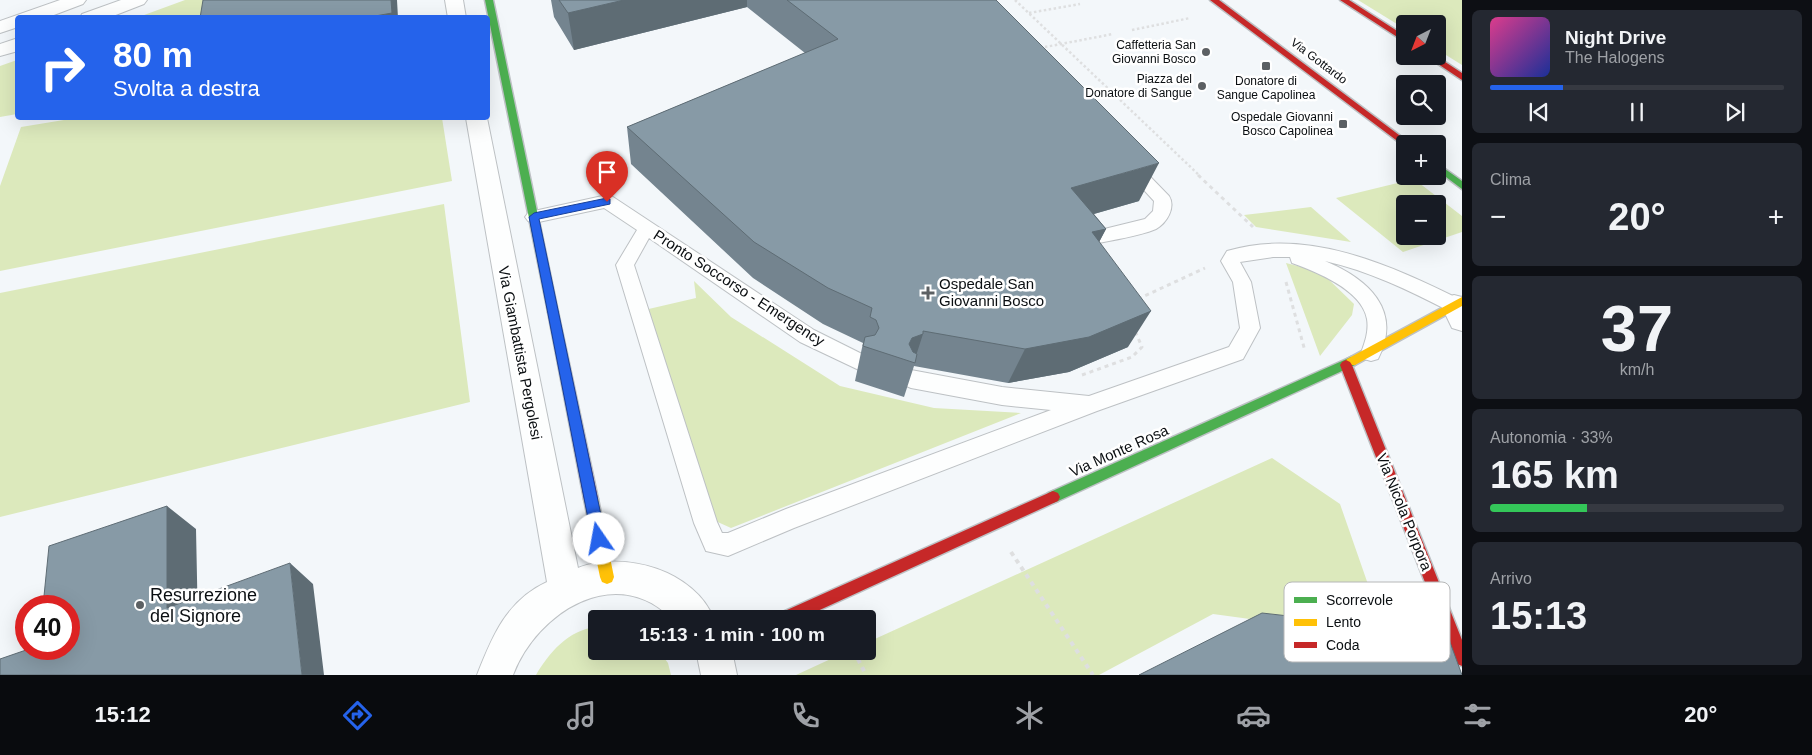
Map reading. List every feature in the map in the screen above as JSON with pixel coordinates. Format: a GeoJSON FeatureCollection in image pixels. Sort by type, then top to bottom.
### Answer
{"type":"FeatureCollection","features":[{"type":"Feature","properties":{"kind":"street"},"geometry":{"type":"LineString","coordinates":[[35,15],[77,0]]}},
{"type":"Feature","properties":{"kind":"street"},"geometry":{"type":"LineString","coordinates":[[97,15],[138,0]]}},
{"type":"Feature","properties":{"kind":"street"},"geometry":{"type":"LineString","coordinates":[[454,0],[456,15]]}},
{"type":"Feature","properties":{"kind":"street"},"geometry":{"type":"LineString","coordinates":[[489,0],[607,577]]}},
{"type":"Feature","properties":{"kind":"street","name":"Via Gottardo"},"geometry":{"type":"LineString","coordinates":[[1214,0],[1396,136]]}},
{"type":"Feature","properties":{"kind":"street"},"geometry":{"type":"LineString","coordinates":[[1344,0],[1396,34]]}},
{"type":"Feature","properties":{"kind":"street"},"geometry":{"type":"LineString","coordinates":[[0,27],[15,22]]}},
{"type":"Feature","properties":{"kind":"street"},"geometry":{"type":"LineString","coordinates":[[0,50],[15,45]]}},
{"type":"Feature","properties":{"kind":"street"},"geometry":{"type":"LineString","coordinates":[[1444,65],[1462,77]]}},
{"type":"Feature","properties":{"kind":"street","name":"Via Giambattista Pergolesi"},"geometry":{"type":"LineString","coordinates":[[476,120],[565,589]]}},
{"type":"Feature","properties":{"kind":"street"},"geometry":{"type":"LineString","coordinates":[[1446,173],[1462,186]]}},
{"type":"Feature","properties":{"kind":"street","name":"Via Monte Rosa"},"geometry":{"type":"LineString","coordinates":[[803,610],[1312,381],[1459,309]]}},
{"type":"Feature","properties":{"kind":"street","name":"Via Nicola Porpora"},"geometry":{"type":"LineString","coordinates":[[1346,365],[1432,582]]}},
{"type":"Feature","properties":{"kind":"street"},"geometry":{"type":"LineString","coordinates":[[494,675],[506,646],[521,624],[541,605],[565,589],[607,577],[639,580],[676,597],[688,610]]}},
{"type":"Feature","properties":{"kind":"street","name":"Via Nicola Porpora"},"geometry":{"type":"LineString","coordinates":[[1450,629],[1462,659]]}},
{"type":"Feature","properties":{"kind":"street"},"geometry":{"type":"LineString","coordinates":[[716,660],[719,675]]}},
{"type":"Feature","properties":{"kind":"lane"},"geometry":{"type":"LineString","coordinates":[[1094,238],[1151,224],[1162,214],[1162,200],[1116,151]]}},
{"type":"Feature","properties":{"kind":"lane","name":"Pronto Soccorso - Emergency"},"geometry":{"type":"LineString","coordinates":[[534,217],[607,202],[807,336],[859,362]]}},
{"type":"Feature","properties":{"kind":"lane"},"geometry":{"type":"LineString","coordinates":[[647,227],[626,265],[706,523],[714,543],[728,545],[786,520],[1089,405],[1236,354],[1250,328],[1242,282],[1230,261],[1234,256],[1278,250],[1322,253],[1350,260],[1394,276],[1459,309]]}},
{"type":"Feature","properties":{"kind":"lane"},"geometry":{"type":"LineString","coordinates":[[1278,250],[1335,274],[1364,296],[1374,310],[1376,320],[1377,334],[1371,353]]}},
{"type":"Feature","properties":{"kind":"lane"},"geometry":{"type":"LineString","coordinates":[[911,379],[1002,396],[1089,405]]}},
{"type":"Feature","properties":{"kind":"path"},"geometry":{"type":"LineString","coordinates":[[1015,0],[1278,250],[1312,381]]}},
{"type":"Feature","properties":{"kind":"path"},"geometry":{"type":"LineString","coordinates":[[1029,13],[1080,4]]}},
{"type":"Feature","properties":{"kind":"path"},"geometry":{"type":"LineString","coordinates":[[1132,30],[1190,18]]}},
{"type":"Feature","properties":{"kind":"path"},"geometry":{"type":"LineString","coordinates":[[1036,49],[1113,34]]}},
{"type":"Feature","properties":{"kind":"path"},"geometry":{"type":"LineString","coordinates":[[1136,300],[1194,272],[1230,261]]}},
{"type":"Feature","properties":{"kind":"path"},"geometry":{"type":"LineString","coordinates":[[1074,378],[1132,357],[1142,347],[1132,323]]}},
{"type":"Feature","properties":{"kind":"path"},"geometry":{"type":"LineString","coordinates":[[992,525],[1093,675]]}},
{"type":"Feature","properties":{"kind":"path"},"geometry":{"type":"LineString","coordinates":[[858,660],[866,675]]}},
{"type":"Feature","properties":{"kind":"green space"},"geometry":{"type":"Polygon","coordinates":[[[185,0],[214,0],[210,15],[144,15],[185,0]]]}},
{"type":"Feature","properties":{"kind":"green space"},"geometry":{"type":"Polygon","coordinates":[[[1358,0],[1462,0],[1462,65],[1446,55],[1446,15],[1396,15],[1396,23],[1358,0]]]}},
{"type":"Feature","properties":{"kind":"green space"},"geometry":{"type":"Polygon","coordinates":[[[15,61],[15,114],[0,117],[0,66],[15,61]]]}},
{"type":"Feature","properties":{"kind":"green space"},"geometry":{"type":"Polygon","coordinates":[[[64,120],[442,120],[452,181],[0,271],[0,186],[21,127],[64,120]]]}},
{"type":"Feature","properties":{"kind":"green space"},"geometry":{"type":"Polygon","coordinates":[[[1396,183],[1396,185],[1422,185],[1435,195],[1396,195],[1396,245],[1424,245],[1403,252],[1336,198],[1396,183]]]}},
{"type":"Feature","properties":{"kind":"green space"},"geometry":{"type":"Polygon","coordinates":[[[444,204],[470,402],[0,517],[0,293],[444,204]]]}},
{"type":"Feature","properties":{"kind":"green space"},"geometry":{"type":"Polygon","coordinates":[[[1446,204],[1462,216],[1462,232],[1446,237],[1446,204]]]}},
{"type":"Feature","properties":{"kind":"green space"},"geometry":{"type":"Polygon","coordinates":[[[1311,207],[1351,242],[1256,227],[1244,215],[1311,207]]]}},
{"type":"Feature","properties":{"kind":"green space"},"geometry":{"type":"Polygon","coordinates":[[[1286,263],[1321,272],[1354,304],[1352,315],[1320,356],[1286,263]]]}},
{"type":"Feature","properties":{"kind":"green space"},"geometry":{"type":"Polygon","coordinates":[[[694,281],[731,317],[840,386],[934,408],[1021,413],[731,528],[711,519],[640,311],[696,298],[694,281]]]}},
{"type":"Feature","properties":{"kind":"green space"},"geometry":{"type":"Polygon","coordinates":[[[1272,458],[1340,504],[1367,582],[1284,582],[1284,624],[1213,614],[1099,675],[796,675],[828,660],[876,660],[876,638],[1272,458]]]}},
{"type":"Feature","properties":{"kind":"green space"},"geometry":{"type":"Polygon","coordinates":[[[588,629],[588,660],[666,660],[671,675],[536,675],[560,644],[588,629]]]}},
{"type":"Feature","properties":{"kind":"building"},"geometry":{"type":"Polygon","coordinates":[[[203,0],[391,0],[392,13],[381,15],[200,15],[203,0]]]}},
{"type":"Feature","properties":{"kind":"building"},"geometry":{"type":"Polygon","coordinates":[[[559,0],[624,0],[568,13],[559,0]]]}},
{"type":"Feature","properties":{"kind":"building"},"geometry":{"type":"Polygon","coordinates":[[[787,0],[996,0],[1159,163],[1071,188],[1106,229],[1092,232],[1151,311],[1089,337],[1025,349],[923,331],[923,334],[912,338],[909,344],[913,352],[917,354],[915,363],[863,346],[865,337],[875,335],[879,328],[876,320],[870,317],[872,308],[828,288],[754,242],[627,127],[838,39],[787,0]]]}},
{"type":"Feature","properties":{"kind":"building","name":"Resurrezione del Signore"},"geometry":{"type":"Polygon","coordinates":[[[167,506],[167,608],[290,563],[302,675],[0,675],[0,659],[15,654],[15,660],[80,660],[80,595],[44,595],[49,546],[167,506]]]}},
{"type":"Feature","properties":{"kind":"building"},"geometry":{"type":"Polygon","coordinates":[[[1262,613],[1284,615],[1284,662],[1450,662],[1450,642],[1462,675],[1139,675],[1262,613]]]}},
{"type":"Feature","properties":{"kind":"traffic: fast"},"geometry":{"type":"LineString","coordinates":[[489,0],[553,312]]}},
{"type":"Feature","properties":{"kind":"traffic: fast"},"geometry":{"type":"LineString","coordinates":[[1446,173],[1462,186]]}},
{"type":"Feature","properties":{"kind":"traffic: fast"},"geometry":{"type":"LineString","coordinates":[[1053,497],[1351,362]]}},
{"type":"Feature","properties":{"kind":"traffic: slow"},"geometry":{"type":"LineString","coordinates":[[1351,362],[1462,301]]}},
{"type":"Feature","properties":{"kind":"traffic: slow"},"geometry":{"type":"LineString","coordinates":[[591,499],[607,577]]}},
{"type":"Feature","properties":{"kind":"traffic: jam"},"geometry":{"type":"LineString","coordinates":[[1214,0],[1396,136]]}},
{"type":"Feature","properties":{"kind":"traffic: jam"},"geometry":{"type":"LineString","coordinates":[[1344,0],[1396,34]]}},
{"type":"Feature","properties":{"kind":"traffic: jam"},"geometry":{"type":"LineString","coordinates":[[1444,65],[1462,77]]}},
{"type":"Feature","properties":{"kind":"traffic: jam"},"geometry":{"type":"LineString","coordinates":[[553,312],[591,499]]}},
{"type":"Feature","properties":{"kind":"traffic: jam"},"geometry":{"type":"LineString","coordinates":[[1346,365],[1432,582]]}},
{"type":"Feature","properties":{"kind":"traffic: jam"},"geometry":{"type":"LineString","coordinates":[[803,610],[1053,497]]}},
{"type":"Feature","properties":{"kind":"traffic: jam"},"geometry":{"type":"LineString","coordinates":[[1450,629],[1462,659]]}},
{"type":"Feature","properties":{"kind":"place","name":"Caffetteria San Giovanni Bosco"},"geometry":{"type":"Point","coordinates":[1206,52]}},
{"type":"Feature","properties":{"kind":"place","name":"Donatore di Sangue Capolinea"},"geometry":{"type":"Point","coordinates":[1266,66]}},
{"type":"Feature","properties":{"kind":"place","name":"Piazza del Donatore di Sangue"},"geometry":{"type":"Point","coordinates":[1202,86]}},
{"type":"Feature","properties":{"kind":"place","name":"Ospedale Giovanni Bosco Capolinea"},"geometry":{"type":"Point","coordinates":[1343,124]}},
{"type":"Feature","properties":{"kind":"place","name":"Ospedale San Giovanni Bosco"},"geometry":{"type":"Point","coordinates":[928,293]}},
{"type":"Feature","properties":{"kind":"place","name":"Resurrezione del Signore"},"geometry":{"type":"Point","coordinates":[140,605]}},
{"type":"Feature","properties":{"kind":"route"},"geometry":{"type":"LineString","coordinates":[[599,539],[534,217],[607,202]]}}]}
